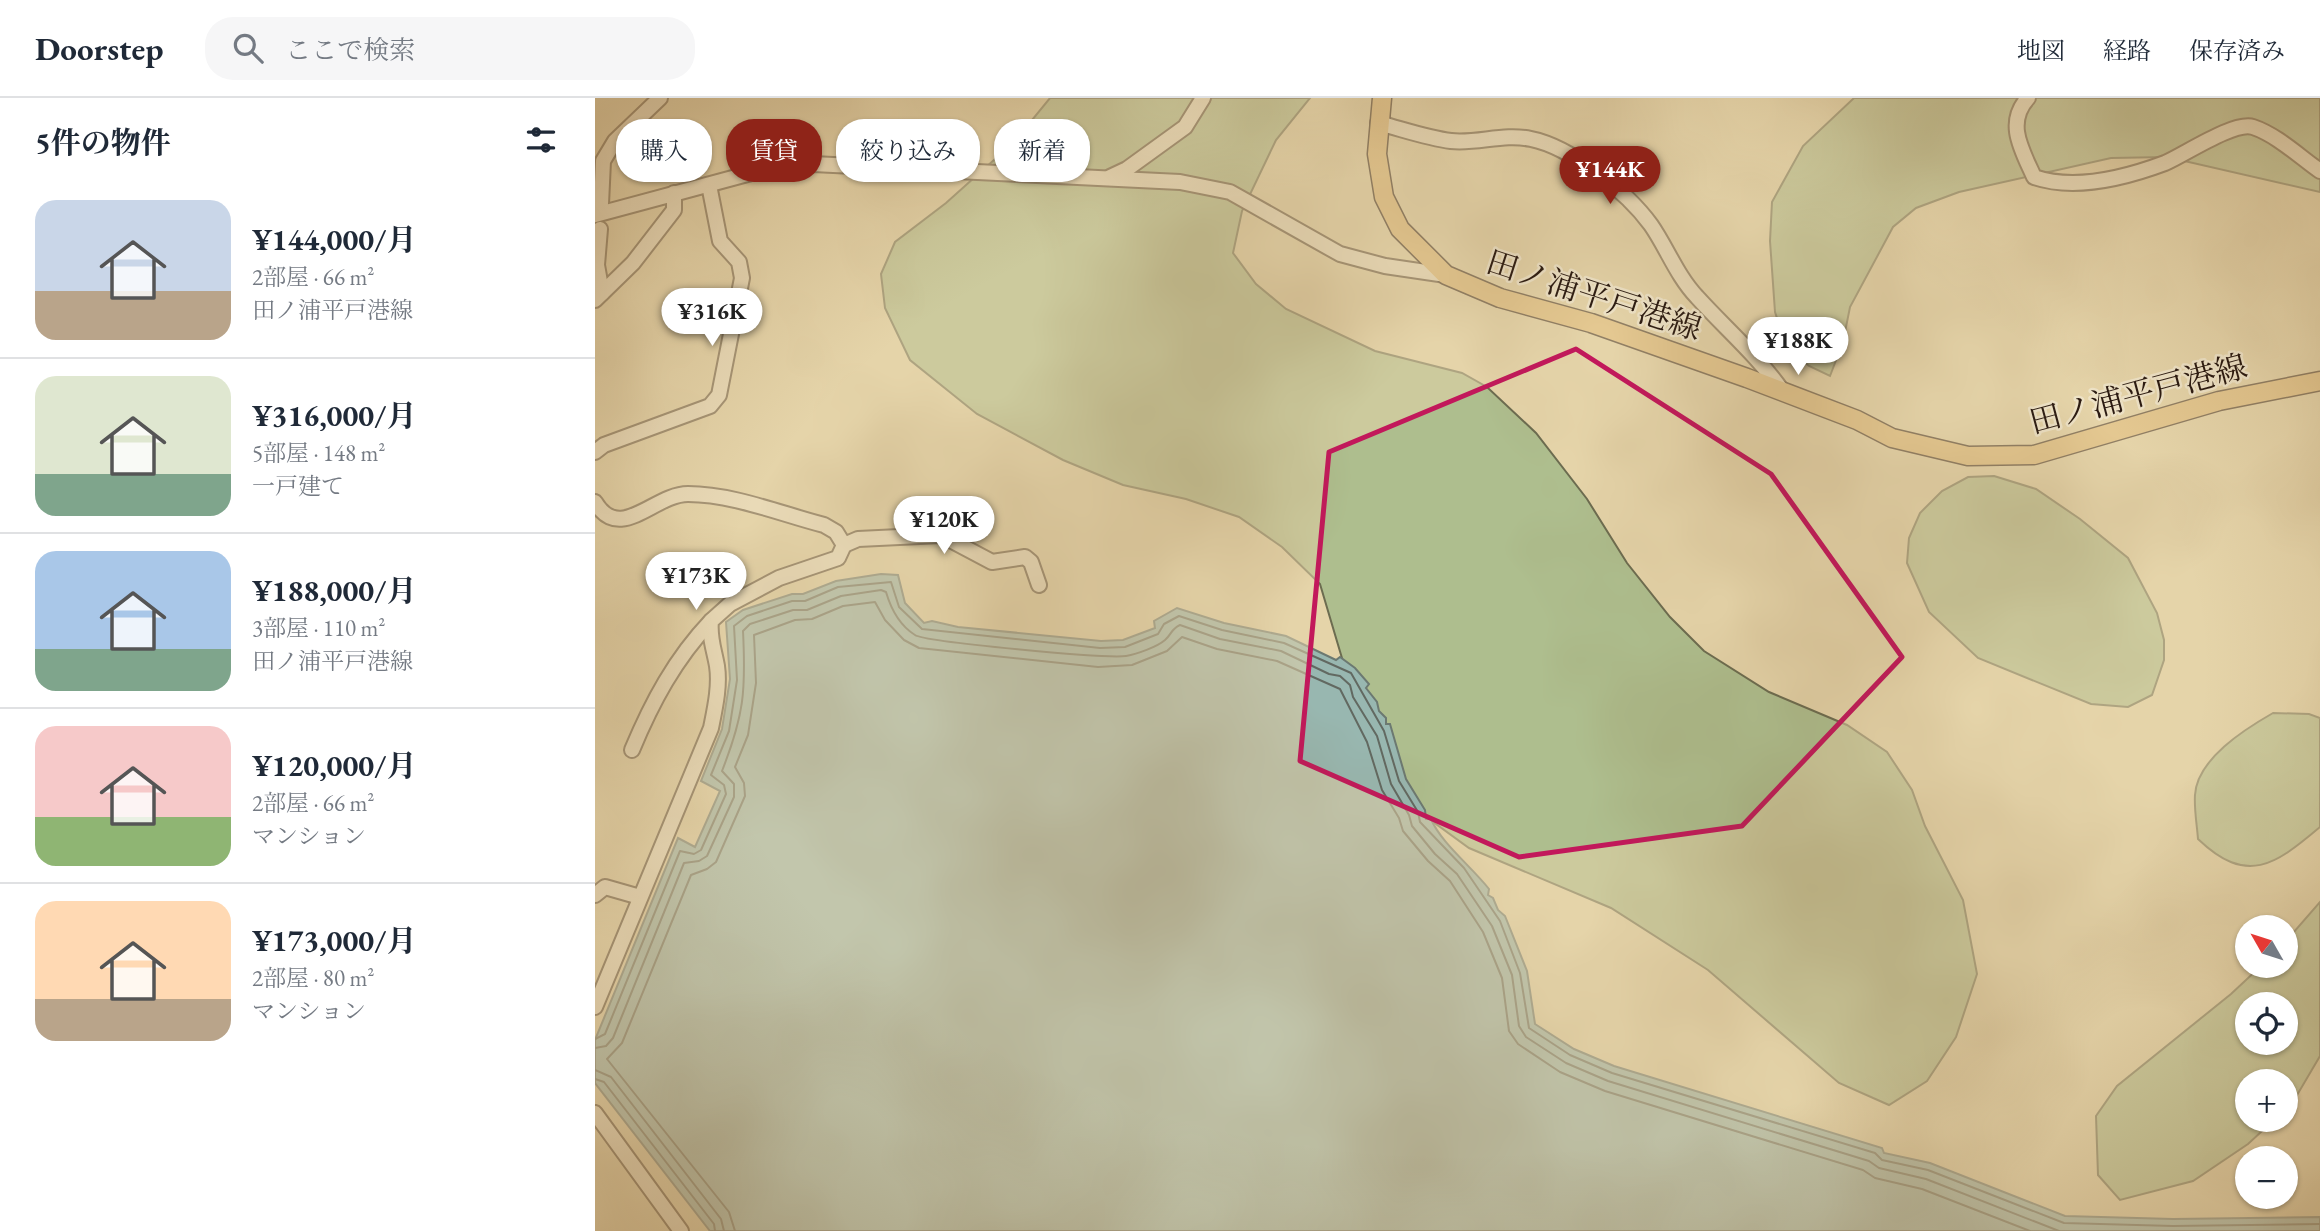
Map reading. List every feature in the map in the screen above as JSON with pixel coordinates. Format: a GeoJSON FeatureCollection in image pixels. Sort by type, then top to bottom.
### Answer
{"type":"FeatureCollection","features":[{"type":"Feature","properties":{"kind":"main road","name":"田ノ浦平戸港線"},"geometry":{"type":"LineString","coordinates":[[1382,98],[1377,154],[1384,197],[1400,229],[1446,275],[1500,298],[1591,323],[1783,391],[1857,420],[1892,438],[1968,456],[2034,455],[2219,401],[2320,381]]}},
{"type":"Feature","properties":{"kind":"street"},"geometry":{"type":"LineString","coordinates":[[1106,178],[1127,169],[1185,127],[1203,98]]}},
{"type":"Feature","properties":{"kind":"street"},"geometry":{"type":"LineString","coordinates":[[2028,98],[2017,110],[2015,127],[2034,177],[2045,181],[2073,183],[2124,177],[2166,163],[2237,128],[2251,127],[2320,172]]}},
{"type":"Feature","properties":{"kind":"street"},"geometry":{"type":"LineString","coordinates":[[598,297],[597,265],[603,160],[615,141],[651,101]]}},
{"type":"Feature","properties":{"kind":"street"},"geometry":{"type":"LineString","coordinates":[[1378,123],[1452,141],[1507,137],[1531,139],[1552,146],[1584,165],[1626,196],[1650,224],[1694,295],[1755,354],[1783,391]]}},
{"type":"Feature","properties":{"kind":"street"},"geometry":{"type":"LineString","coordinates":[[599,216],[755,172],[813,164],[1180,183],[1230,191],[1340,254],[1385,266],[1446,275]]}},
{"type":"Feature","properties":{"kind":"street"},"geometry":{"type":"LineString","coordinates":[[595,452],[604,445],[709,406],[719,395],[742,278],[739,262],[720,241],[709,184]]}},
{"type":"Feature","properties":{"kind":"street"},"geometry":{"type":"LineString","coordinates":[[598,297],[633,263],[674,210],[674,193]]}},
{"type":"Feature","properties":{"kind":"street"},"geometry":{"type":"LineString","coordinates":[[595,502],[605,516],[615,521],[627,520],[664,499],[687,494],[720,498],[824,525],[837,532],[844,545]]}},
{"type":"Feature","properties":{"kind":"street"},"geometry":{"type":"LineString","coordinates":[[632,750],[668,675],[689,643],[711,621],[730,604],[779,578],[838,558],[844,545],[858,539],[941,534],[992,562],[1025,557],[1031,562],[1039,585]]}},
{"type":"Feature","properties":{"kind":"street"},"geometry":{"type":"LineString","coordinates":[[595,1007],[711,728],[717,668],[709,636],[711,621]]}},
{"type":"Feature","properties":{"kind":"street"},"geometry":{"type":"LineString","coordinates":[[595,895],[605,887],[640,897]]}},
{"type":"Feature","properties":{"kind":"street"},"geometry":{"type":"LineString","coordinates":[[595,1113],[681,1231]]}},
{"type":"Feature","properties":{"kind":"highlighted area"},"geometry":{"type":"Polygon","coordinates":[[[1576,349],[1771,474],[1902,657],[1742,826],[1519,857],[1300,761],[1329,452],[1576,349]]]}},
{"type":"Feature","properties":{"kind":"green space"},"geometry":{"type":"Polygon","coordinates":[[[1050,98],[1310,98],[1276,140],[1242,211],[1233,253],[1256,284],[1286,309],[1375,351],[1462,373],[1487,387],[1536,433],[1587,499],[1627,563],[1670,617],[1704,651],[1769,692],[1847,725],[1887,752],[1912,790],[1925,826],[1963,900],[1977,974],[1956,1037],[1927,1081],[1889,1105],[1839,1083],[1708,970],[1611,908],[1469,848],[1399,797],[1366,739],[1320,584],[1282,547],[1239,517],[1186,499],[1123,485],[1063,460],[977,414],[910,360],[885,308],[881,274],[895,242],[969,182],[980,182],[980,172],[994,160],[994,182],[1090,182],[1090,119],[1033,119],[1050,98]]]}},
{"type":"Feature","properties":{"kind":"green space"},"geometry":{"type":"Polygon","coordinates":[[[1854,98],[2320,98],[2320,192],[2167,157],[2111,158],[1959,192],[1916,208],[1893,227],[1850,307],[1843,342],[1830,376],[1809,366],[1787,348],[1775,312],[1770,241],[1772,202],[1803,146],[1854,98]]]}},
{"type":"Feature","properties":{"kind":"green space"},"geometry":{"type":"Polygon","coordinates":[[[1994,476],[2036,489],[2080,519],[2128,558],[2157,613],[2164,640],[2164,660],[2152,695],[2128,707],[2091,704],[1978,658],[1929,612],[1907,563],[1909,538],[1920,513],[1942,491],[1968,477],[1994,476]]]}},
{"type":"Feature","properties":{"kind":"green space"},"geometry":{"type":"Polygon","coordinates":[[[2273,713],[2309,714],[2320,718],[2320,827],[2275,860],[2246,866],[2215,854],[2198,839],[2195,795],[2204,769],[2213,757],[2237,736],[2273,713]]]}},
{"type":"Feature","properties":{"kind":"green space"},"geometry":{"type":"Polygon","coordinates":[[[2320,902],[2320,1056],[2298,1093],[2298,1069],[2235,1069],[2235,1132],[2261,1132],[2245,1146],[2235,1146],[2235,1153],[2193,1181],[2120,1200],[2098,1175],[2096,1116],[2117,1086],[2248,978],[2298,978],[2298,927],[2320,902]]]}},
{"type":"Feature","properties":{"kind":"water"},"geometry":{"type":"Polygon","coordinates":[[[881,574],[898,575],[905,603],[924,623],[932,621],[958,627],[1101,641],[1123,640],[1155,628],[1154,621],[1177,608],[1224,623],[1286,636],[1336,660],[1340,657],[1355,668],[1369,684],[1366,688],[1386,718],[1386,724],[1390,724],[1406,779],[1425,810],[1426,819],[1431,819],[1449,846],[1489,889],[1488,895],[1505,916],[1527,971],[1535,1024],[1574,1049],[1614,1066],[1882,1148],[1884,1153],[1930,1163],[2065,1216],[2173,1219],[2320,1217],[2320,1231],[710,1231],[595,1083],[595,1040],[678,838],[695,847],[720,791],[701,781],[722,729],[730,679],[726,622],[743,610],[792,594],[803,594],[836,581],[881,574]]]}}]}
